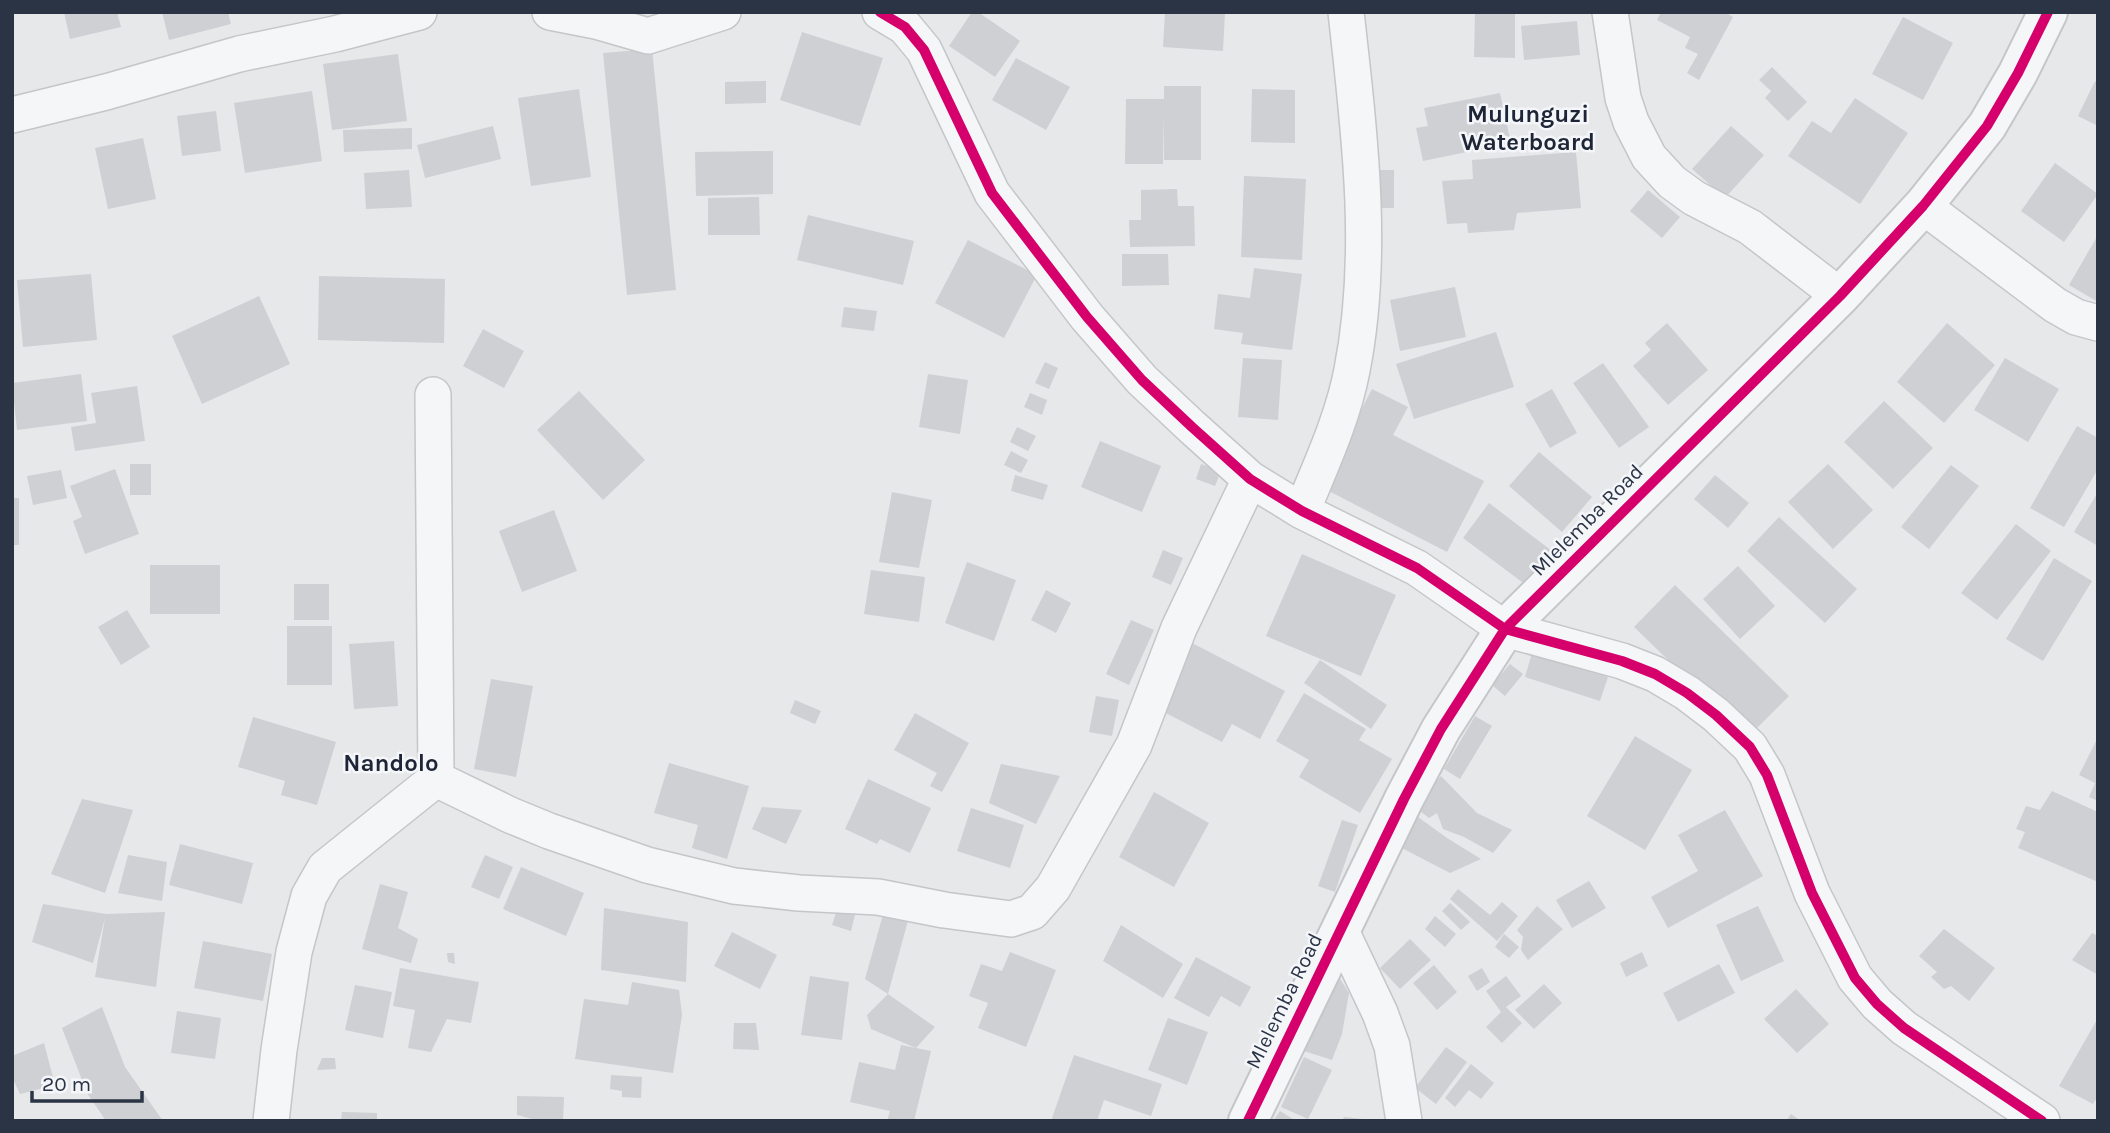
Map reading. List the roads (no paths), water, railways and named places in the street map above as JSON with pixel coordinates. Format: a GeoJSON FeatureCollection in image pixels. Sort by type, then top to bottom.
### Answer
{"type":"FeatureCollection","features":[{"type":"Feature","properties":{"kind":"street"},"geometry":{"type":"LineString","coordinates":[[12,115],[106,92],[239,54],[335,34],[419,12]]}},
{"type":"Feature","properties":{"kind":"street"},"geometry":{"type":"LineString","coordinates":[[550,12],[596,21],[648,36],[723,12]]}},
{"type":"Feature","properties":{"kind":"street"},"geometry":{"type":"LineString","coordinates":[[880,12],[905,27],[924,50],[992,193],[1087,317],[1142,380],[1250,479],[1303,511],[1417,568],[1505,629],[1633,665],[1655,674],[1687,693],[1716,715],[1750,747],[1767,775],[1812,893],[1855,978],[1877,1004],[1904,1028],[2042,1121]]}},
{"type":"Feature","properties":{"kind":"street"},"geometry":{"type":"LineString","coordinates":[[1303,511],[1335,431],[1352,370],[1361,302],[1362,184],[1346,12]]}},
{"type":"Feature","properties":{"kind":"street"},"geometry":{"type":"LineString","coordinates":[[1610,12],[1623,98],[1631,122],[1649,157],[1672,182],[1695,198],[1750,227],[1840,296]]}},
{"type":"Feature","properties":{"kind":"street","name":"Mlelemba Road"},"geometry":{"type":"LineString","coordinates":[[1248,1121],[1340,929],[1441,729],[1505,629],[1840,296],[1923,206],[1987,126],[2018,73],[2048,12]]}},
{"type":"Feature","properties":{"kind":"street"},"geometry":{"type":"LineString","coordinates":[[1923,206],[2055,305],[2076,317],[2098,323]]}},
{"type":"Feature","properties":{"kind":"street"},"geometry":{"type":"LineString","coordinates":[[433,395],[436,779]]}},
{"type":"Feature","properties":{"kind":"street"},"geometry":{"type":"LineString","coordinates":[[436,779],[549,831],[647,865],[734,886],[878,897],[1011,919],[1032,912],[1053,888],[1134,745],[1178,628],[1250,479]]}},
{"type":"Feature","properties":{"kind":"street"},"geometry":{"type":"LineString","coordinates":[[271,1121],[294,952],[309,896],[325,868],[436,779]]}},
{"type":"Feature","properties":{"kind":"street"},"geometry":{"type":"LineString","coordinates":[[1340,929],[1380,1013],[1392,1046],[1404,1121]]}},
{"type":"Feature","properties":{"kind":"district","name":"Mulunguzi Waterboard"},"geometry":{"type":"Point","coordinates":[1528,128]}},
{"type":"Feature","properties":{"kind":"district","name":"Nandolo"},"geometry":{"type":"Point","coordinates":[391,763]}}]}
